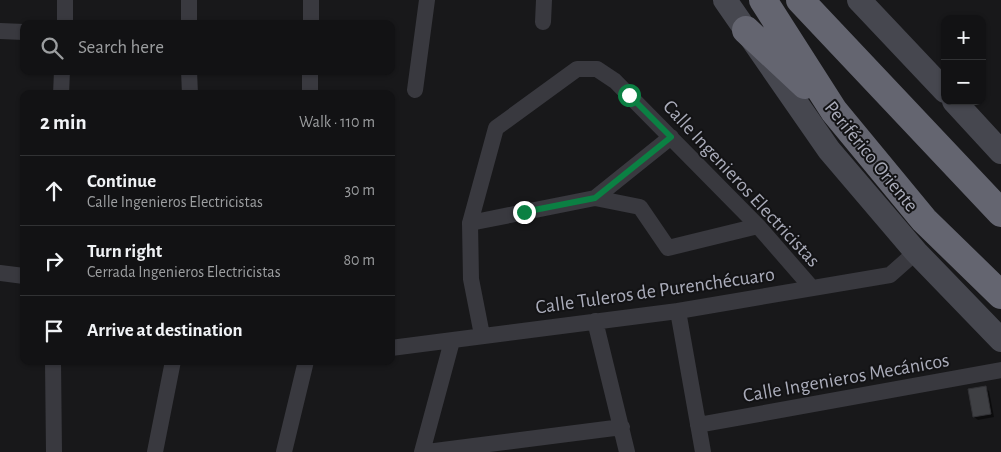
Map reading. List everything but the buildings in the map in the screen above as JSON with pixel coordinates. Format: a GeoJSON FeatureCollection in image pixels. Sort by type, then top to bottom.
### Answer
{"type":"FeatureCollection","features":[{"type":"Feature","properties":{"kind":"highway","name":"Periférico Oriente"},"geometry":{"type":"LineString","coordinates":[[763,0],[834,111],[924,220],[1001,295]]}},
{"type":"Feature","properties":{"kind":"highway"},"geometry":{"type":"LineString","coordinates":[[800,0],[870,71],[1001,213]]}},
{"type":"Feature","properties":{"kind":"highway"},"geometry":{"type":"LineString","coordinates":[[826,0],[870,71]]}},
{"type":"Feature","properties":{"kind":"highway"},"geometry":{"type":"LineString","coordinates":[[746,30],[834,111]]}},
{"type":"Feature","properties":{"kind":"street"},"geometry":{"type":"LineString","coordinates":[[64,20],[65,0]]}},
{"type":"Feature","properties":{"kind":"street"},"geometry":{"type":"LineString","coordinates":[[189,0],[189,20]]}},
{"type":"Feature","properties":{"kind":"street"},"geometry":{"type":"LineString","coordinates":[[311,0],[311,20]]}},
{"type":"Feature","properties":{"kind":"street"},"geometry":{"type":"LineString","coordinates":[[415,90],[427,0]]}},
{"type":"Feature","properties":{"kind":"street"},"geometry":{"type":"LineString","coordinates":[[543,22],[544,0]]}},
{"type":"Feature","properties":{"kind":"street"},"geometry":{"type":"LineString","coordinates":[[725,0],[829,150],[916,252],[1001,340]]}},
{"type":"Feature","properties":{"kind":"street"},"geometry":{"type":"LineString","coordinates":[[859,0],[941,88]]}},
{"type":"Feature","properties":{"kind":"street"},"geometry":{"type":"LineString","coordinates":[[0,31],[20,32]]}},
{"type":"Feature","properties":{"kind":"street","name":"Calle Ingenieros Electricistas"},"geometry":{"type":"LineString","coordinates":[[482,335],[471,279],[470,223],[496,128],[577,69],[596,69],[615,81],[758,226],[812,288]]}},
{"type":"Feature","properties":{"kind":"street"},"geometry":{"type":"LineString","coordinates":[[61,90],[62,75]]}},
{"type":"Feature","properties":{"kind":"street"},"geometry":{"type":"LineString","coordinates":[[190,75],[190,90]]}},
{"type":"Feature","properties":{"kind":"street"},"geometry":{"type":"LineString","coordinates":[[310,75],[310,90]]}},
{"type":"Feature","properties":{"kind":"street"},"geometry":{"type":"LineString","coordinates":[[958,105],[1001,152]]}},
{"type":"Feature","properties":{"kind":"street"},"geometry":{"type":"LineString","coordinates":[[595,198],[671,137]]}},
{"type":"Feature","properties":{"kind":"street"},"geometry":{"type":"LineString","coordinates":[[470,223],[595,198],[640,207],[668,248],[758,226]]}},
{"type":"Feature","properties":{"kind":"street","name":"Calle Tuleros de Purenchécuaro"},"geometry":{"type":"LineString","coordinates":[[395,348],[595,320],[678,311],[890,275],[916,252]]}},
{"type":"Feature","properties":{"kind":"street"},"geometry":{"type":"LineString","coordinates":[[0,273],[20,276]]}},
{"type":"Feature","properties":{"kind":"street"},"geometry":{"type":"LineString","coordinates":[[678,311],[704,452]]}},
{"type":"Feature","properties":{"kind":"street"},"geometry":{"type":"LineString","coordinates":[[595,320],[627,452]]}},
{"type":"Feature","properties":{"kind":"street"},"geometry":{"type":"LineString","coordinates":[[422,452],[452,341]]}},
{"type":"Feature","properties":{"kind":"street"},"geometry":{"type":"LineString","coordinates":[[53,365],[54,452]]}},
{"type":"Feature","properties":{"kind":"street"},"geometry":{"type":"LineString","coordinates":[[155,452],[172,365]]}},
{"type":"Feature","properties":{"kind":"street"},"geometry":{"type":"LineString","coordinates":[[284,452],[305,365]]}},
{"type":"Feature","properties":{"kind":"street","name":"Calle Ingenieros Mecánicos"},"geometry":{"type":"LineString","coordinates":[[698,425],[1001,370]]}},
{"type":"Feature","properties":{"kind":"street"},"geometry":{"type":"LineString","coordinates":[[427,452],[622,427]]}},
{"type":"Feature","properties":{"kind":"route"},"geometry":{"type":"LineString","coordinates":[[524,212],[595,198],[615,180],[671,137],[629,95]]}}]}
